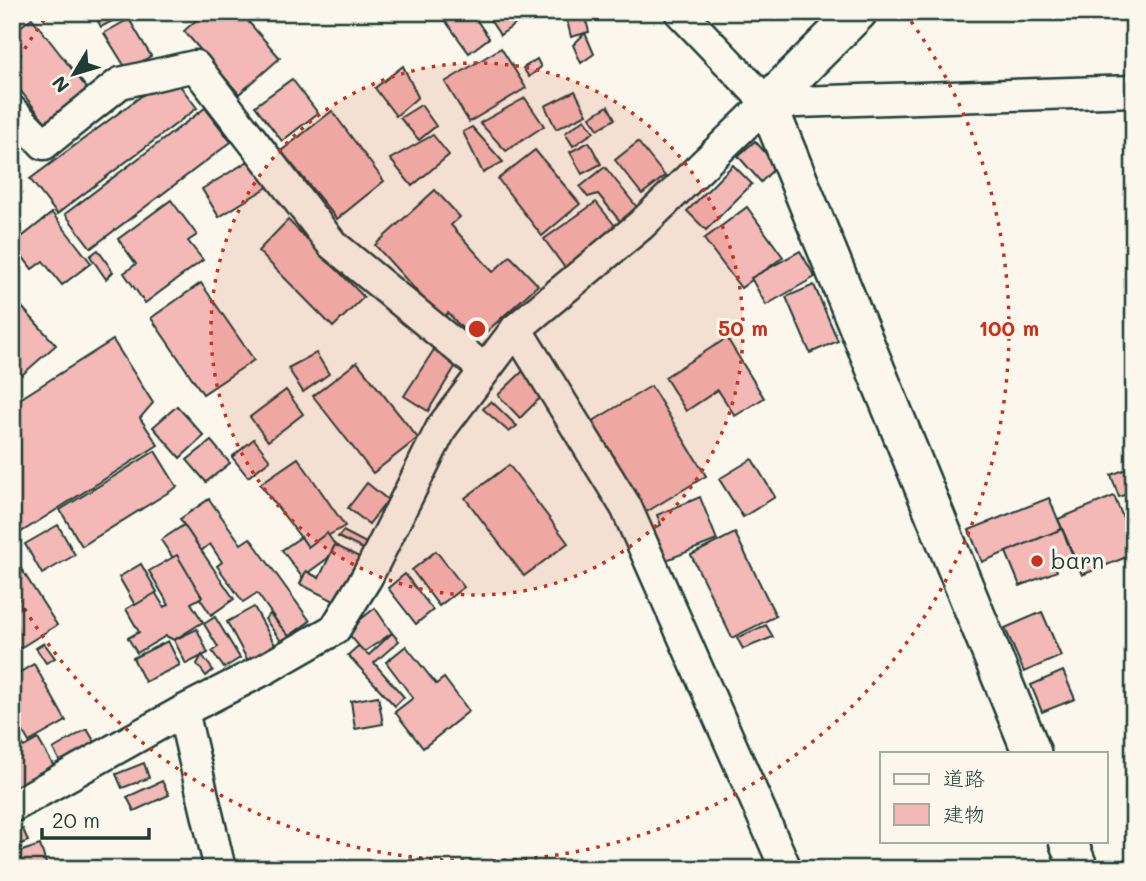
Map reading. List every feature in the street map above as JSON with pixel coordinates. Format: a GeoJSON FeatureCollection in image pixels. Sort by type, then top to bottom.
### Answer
{"type":"FeatureCollection","features":[{"type":"Feature","properties":{"kind":"street"},"geometry":{"type":"LineString","coordinates":[[680,12],[767,103],[1032,752]]}},
{"type":"Feature","properties":{"kind":"street"},"geometry":{"type":"LineString","coordinates":[[12,807],[335,629],[367,577],[442,427],[516,329],[641,225],[858,12]]}},
{"type":"Feature","properties":{"kind":"street"},"geometry":{"type":"LineString","coordinates":[[12,111],[44,144],[120,83],[195,66],[332,244],[485,370]]}},
{"type":"Feature","properties":{"kind":"street"},"geometry":{"type":"LineString","coordinates":[[767,103],[1134,91]]}},
{"type":"Feature","properties":{"kind":"street"},"geometry":{"type":"LineString","coordinates":[[516,329],[626,507],[786,869]]}},
{"type":"Feature","properties":{"kind":"street"},"geometry":{"type":"LineString","coordinates":[[183,711],[219,869]]}},
{"type":"Feature","properties":{"kind":"street"},"geometry":{"type":"LineString","coordinates":[[1068,842],[1079,869]]}},
{"type":"Feature","properties":{"kind":"building"},"geometry":{"type":"Polygon","coordinates":[[[12,12],[24,12],[12,20],[12,12]]]}},
{"type":"Feature","properties":{"kind":"building"},"geometry":{"type":"Polygon","coordinates":[[[93,12],[122,12],[124,15],[101,27],[93,12]]]}},
{"type":"Feature","properties":{"kind":"building"},"geometry":{"type":"Polygon","coordinates":[[[205,12],[240,12],[280,58],[239,94],[184,31],[205,12]]]}},
{"type":"Feature","properties":{"kind":"building"},"geometry":{"type":"Polygon","coordinates":[[[454,12],[471,12],[489,38],[469,53],[444,19],[454,12]]]}},
{"type":"Feature","properties":{"kind":"building"},"geometry":{"type":"Polygon","coordinates":[[[485,12],[533,12],[500,35],[485,12]]]}},
{"type":"Feature","properties":{"kind":"building"},"geometry":{"type":"Polygon","coordinates":[[[565,12],[584,12],[589,32],[571,37],[565,12]]]}},
{"type":"Feature","properties":{"kind":"building"},"geometry":{"type":"Polygon","coordinates":[[[32,18],[89,91],[47,124],[12,80],[12,33],[32,18]]]}},
{"type":"Feature","properties":{"kind":"building"},"geometry":{"type":"Polygon","coordinates":[[[129,19],[151,56],[127,70],[104,33],[129,19]]]}},
{"type":"Feature","properties":{"kind":"building"},"geometry":{"type":"Polygon","coordinates":[[[585,33],[594,54],[581,63],[573,45],[585,33]]]}},
{"type":"Feature","properties":{"kind":"building"},"geometry":{"type":"Polygon","coordinates":[[[501,48],[526,88],[469,122],[445,82],[501,48]]]}},
{"type":"Feature","properties":{"kind":"building"},"geometry":{"type":"Polygon","coordinates":[[[537,59],[541,67],[529,77],[523,68],[537,59]]]}},
{"type":"Feature","properties":{"kind":"building"},"geometry":{"type":"Polygon","coordinates":[[[403,66],[418,97],[396,116],[375,88],[403,66]]]}},
{"type":"Feature","properties":{"kind":"building"},"geometry":{"type":"Polygon","coordinates":[[[171,74],[197,108],[57,214],[30,179],[171,74]]]}},
{"type":"Feature","properties":{"kind":"building"},"geometry":{"type":"Polygon","coordinates":[[[292,79],[318,113],[282,141],[255,106],[292,79]]]}},
{"type":"Feature","properties":{"kind":"building"},"geometry":{"type":"Polygon","coordinates":[[[575,91],[587,114],[556,129],[545,106],[575,91]]]}},
{"type":"Feature","properties":{"kind":"building"},"geometry":{"type":"Polygon","coordinates":[[[525,98],[544,126],[506,151],[480,123],[525,98]]]}},
{"type":"Feature","properties":{"kind":"building"},"geometry":{"type":"Polygon","coordinates":[[[421,105],[436,126],[419,140],[400,118],[421,105]]]}},
{"type":"Feature","properties":{"kind":"building"},"geometry":{"type":"Polygon","coordinates":[[[608,106],[615,119],[598,129],[590,117],[608,106]]]}},
{"type":"Feature","properties":{"kind":"building"},"geometry":{"type":"Polygon","coordinates":[[[205,108],[231,142],[91,248],[65,214],[205,108]]]}},
{"type":"Feature","properties":{"kind":"building"},"geometry":{"type":"Polygon","coordinates":[[[332,111],[384,181],[337,219],[281,151],[332,111]]]}},
{"type":"Feature","properties":{"kind":"building"},"geometry":{"type":"Polygon","coordinates":[[[585,119],[594,132],[573,146],[565,133],[585,119]]]}},
{"type":"Feature","properties":{"kind":"building"},"geometry":{"type":"Polygon","coordinates":[[[472,127],[503,162],[483,173],[463,132],[472,127]]]}},
{"type":"Feature","properties":{"kind":"building"},"geometry":{"type":"Polygon","coordinates":[[[433,135],[449,155],[412,186],[390,159],[433,135]]]}},
{"type":"Feature","properties":{"kind":"building"},"geometry":{"type":"Polygon","coordinates":[[[755,141],[777,166],[761,182],[738,156],[755,141]]]}},
{"type":"Feature","properties":{"kind":"building"},"geometry":{"type":"Polygon","coordinates":[[[589,142],[601,164],[582,174],[570,152],[589,142]]]}},
{"type":"Feature","properties":{"kind":"building"},"geometry":{"type":"Polygon","coordinates":[[[638,142],[665,176],[642,194],[615,160],[638,142]]]}},
{"type":"Feature","properties":{"kind":"building"},"geometry":{"type":"Polygon","coordinates":[[[535,150],[580,204],[542,236],[498,179],[535,150]]]}},
{"type":"Feature","properties":{"kind":"building"},"geometry":{"type":"Polygon","coordinates":[[[252,159],[268,187],[219,217],[202,189],[252,159]]]}},
{"type":"Feature","properties":{"kind":"building"},"geometry":{"type":"Polygon","coordinates":[[[733,165],[752,184],[706,230],[687,211],[733,165]]]}},
{"type":"Feature","properties":{"kind":"building"},"geometry":{"type":"Polygon","coordinates":[[[605,167],[640,211],[623,225],[598,194],[588,197],[580,187],[605,167]]]}},
{"type":"Feature","properties":{"kind":"building"},"geometry":{"type":"Polygon","coordinates":[[[435,190],[460,217],[451,225],[493,272],[510,256],[538,285],[475,342],[448,313],[442,319],[375,245],[435,190]]]}},
{"type":"Feature","properties":{"kind":"building"},"geometry":{"type":"Polygon","coordinates":[[[171,200],[197,235],[188,241],[203,260],[145,303],[124,273],[136,264],[118,239],[171,200]]]}},
{"type":"Feature","properties":{"kind":"building"},"geometry":{"type":"Polygon","coordinates":[[[596,202],[616,227],[565,268],[544,239],[596,202]]]}},
{"type":"Feature","properties":{"kind":"building"},"geometry":{"type":"Polygon","coordinates":[[[747,207],[783,257],[741,288],[704,239],[747,207]]]}},
{"type":"Feature","properties":{"kind":"building"},"geometry":{"type":"Polygon","coordinates":[[[52,213],[91,263],[62,285],[43,261],[32,269],[13,244],[52,213]]]}},
{"type":"Feature","properties":{"kind":"building"},"geometry":{"type":"Polygon","coordinates":[[[288,220],[364,297],[333,327],[258,251],[288,220]]]}},
{"type":"Feature","properties":{"kind":"building"},"geometry":{"type":"Polygon","coordinates":[[[98,250],[113,272],[106,279],[90,256],[98,250]]]}},
{"type":"Feature","properties":{"kind":"building"},"geometry":{"type":"Polygon","coordinates":[[[800,251],[815,277],[766,305],[751,278],[800,251]]]}},
{"type":"Feature","properties":{"kind":"building"},"geometry":{"type":"Polygon","coordinates":[[[201,283],[254,360],[203,394],[151,318],[201,283]]]}},
{"type":"Feature","properties":{"kind":"building"},"geometry":{"type":"Polygon","coordinates":[[[814,285],[838,341],[810,353],[786,297],[814,285]]]}},
{"type":"Feature","properties":{"kind":"building"},"geometry":{"type":"Polygon","coordinates":[[[12,296],[56,345],[22,375],[12,365],[12,296]]]}},
{"type":"Feature","properties":{"kind":"building"},"geometry":{"type":"Polygon","coordinates":[[[727,338],[764,398],[735,416],[718,390],[686,411],[665,377],[727,338]]]}},
{"type":"Feature","properties":{"kind":"building"},"geometry":{"type":"Polygon","coordinates":[[[113,340],[153,403],[140,418],[158,445],[12,538],[12,404],[113,340]]]}},
{"type":"Feature","properties":{"kind":"building"},"geometry":{"type":"Polygon","coordinates":[[[435,348],[458,362],[428,411],[404,396],[435,348]]]}},
{"type":"Feature","properties":{"kind":"building"},"geometry":{"type":"Polygon","coordinates":[[[316,353],[329,374],[303,392],[288,368],[316,353]]]}},
{"type":"Feature","properties":{"kind":"building"},"geometry":{"type":"Polygon","coordinates":[[[357,362],[418,438],[373,473],[313,396],[357,362]]]}},
{"type":"Feature","properties":{"kind":"building"},"geometry":{"type":"Polygon","coordinates":[[[525,369],[547,391],[520,418],[498,395],[525,369]]]}},
{"type":"Feature","properties":{"kind":"building"},"geometry":{"type":"Polygon","coordinates":[[[651,386],[706,476],[643,514],[588,424],[651,386]]]}},
{"type":"Feature","properties":{"kind":"building"},"geometry":{"type":"Polygon","coordinates":[[[286,390],[303,414],[268,441],[250,417],[286,390]]]}},
{"type":"Feature","properties":{"kind":"building"},"geometry":{"type":"Polygon","coordinates":[[[491,401],[517,426],[509,432],[483,409],[491,401]]]}},
{"type":"Feature","properties":{"kind":"building"},"geometry":{"type":"Polygon","coordinates":[[[177,406],[204,436],[180,458],[153,427],[177,406]]]}},
{"type":"Feature","properties":{"kind":"building"},"geometry":{"type":"Polygon","coordinates":[[[254,439],[270,460],[248,477],[232,457],[254,439]]]}},
{"type":"Feature","properties":{"kind":"building"},"geometry":{"type":"Polygon","coordinates":[[[211,441],[230,463],[206,482],[187,460],[211,441]]]}},
{"type":"Feature","properties":{"kind":"building"},"geometry":{"type":"Polygon","coordinates":[[[155,451],[177,487],[82,546],[60,510],[155,451]]]}},
{"type":"Feature","properties":{"kind":"building"},"geometry":{"type":"Polygon","coordinates":[[[298,458],[345,526],[308,547],[260,484],[298,458]]]}},
{"type":"Feature","properties":{"kind":"building"},"geometry":{"type":"Polygon","coordinates":[[[752,459],[775,497],[743,517],[719,479],[752,459]]]}},
{"type":"Feature","properties":{"kind":"building"},"geometry":{"type":"Polygon","coordinates":[[[509,465],[568,543],[524,576],[465,498],[509,465]]]}},
{"type":"Feature","properties":{"kind":"building"},"geometry":{"type":"Polygon","coordinates":[[[1134,466],[1134,491],[1119,497],[1111,475],[1134,466]]]}},
{"type":"Feature","properties":{"kind":"building"},"geometry":{"type":"Polygon","coordinates":[[[367,483],[388,500],[369,524],[348,508],[367,483]]]}},
{"type":"Feature","properties":{"kind":"building"},"geometry":{"type":"Polygon","coordinates":[[[1114,496],[1134,544],[1134,554],[1082,575],[1058,519],[1114,496]]]}},
{"type":"Feature","properties":{"kind":"building"},"geometry":{"type":"Polygon","coordinates":[[[700,497],[717,540],[659,563],[646,531],[661,525],[657,515],[700,497]]]}},
{"type":"Feature","properties":{"kind":"building"},"geometry":{"type":"Polygon","coordinates":[[[1049,498],[1062,529],[982,562],[969,530],[1049,498]]]}},
{"type":"Feature","properties":{"kind":"building"},"geometry":{"type":"Polygon","coordinates":[[[209,499],[241,544],[250,538],[310,621],[288,637],[257,593],[243,602],[217,566],[222,562],[210,544],[201,551],[180,519],[209,499]]]}},
{"type":"Feature","properties":{"kind":"building"},"geometry":{"type":"Polygon","coordinates":[[[58,525],[75,555],[42,574],[25,544],[58,525]]]}},
{"type":"Feature","properties":{"kind":"building"},"geometry":{"type":"Polygon","coordinates":[[[184,525],[234,599],[211,615],[161,540],[184,525]]]}},
{"type":"Feature","properties":{"kind":"building","name":"barn"},"geometry":{"type":"Polygon","coordinates":[[[1062,529],[1074,558],[1055,565],[1057,571],[1020,586],[1006,552],[1062,529]]]}},
{"type":"Feature","properties":{"kind":"building"},"geometry":{"type":"Polygon","coordinates":[[[343,531],[370,545],[365,550],[338,537],[343,531]]]}},
{"type":"Feature","properties":{"kind":"building"},"geometry":{"type":"Polygon","coordinates":[[[327,533],[335,545],[328,558],[302,577],[282,550],[301,537],[308,547],[327,533]]]}},
{"type":"Feature","properties":{"kind":"building"},"geometry":{"type":"Polygon","coordinates":[[[735,533],[776,616],[732,638],[691,555],[735,533]]]}},
{"type":"Feature","properties":{"kind":"building"},"geometry":{"type":"Polygon","coordinates":[[[335,545],[359,557],[336,602],[300,584],[306,571],[319,578],[335,545]]]}},
{"type":"Feature","properties":{"kind":"building"},"geometry":{"type":"Polygon","coordinates":[[[436,551],[464,587],[439,606],[412,570],[436,551]]]}},
{"type":"Feature","properties":{"kind":"building"},"geometry":{"type":"Polygon","coordinates":[[[177,555],[202,597],[191,603],[203,622],[174,640],[166,636],[137,653],[128,638],[139,632],[126,609],[155,592],[164,607],[169,605],[149,571],[177,555]]]}},
{"type":"Feature","properties":{"kind":"building"},"geometry":{"type":"Polygon","coordinates":[[[18,564],[57,625],[12,653],[12,567],[18,564]]]}},
{"type":"Feature","properties":{"kind":"building"},"geometry":{"type":"Polygon","coordinates":[[[141,564],[157,592],[135,605],[119,577],[141,564]]]}},
{"type":"Feature","properties":{"kind":"building"},"geometry":{"type":"Polygon","coordinates":[[[405,574],[433,610],[416,624],[388,588],[405,574]]]}},
{"type":"Feature","properties":{"kind":"building"},"geometry":{"type":"Polygon","coordinates":[[[254,607],[275,645],[248,661],[227,622],[254,607]]]}},
{"type":"Feature","properties":{"kind":"building"},"geometry":{"type":"Polygon","coordinates":[[[375,608],[392,633],[364,652],[346,631],[375,608]]]}},
{"type":"Feature","properties":{"kind":"building","name":"barn"},"geometry":{"type":"Polygon","coordinates":[[[1042,612],[1061,656],[1024,672],[1005,628],[1042,612]]]}},
{"type":"Feature","properties":{"kind":"building"},"geometry":{"type":"Polygon","coordinates":[[[270,614],[289,636],[281,641],[265,619],[270,614]]]}},
{"type":"Feature","properties":{"kind":"building"},"geometry":{"type":"Polygon","coordinates":[[[215,617],[240,658],[224,668],[212,651],[218,647],[204,624],[215,617]]]}},
{"type":"Feature","properties":{"kind":"building"},"geometry":{"type":"Polygon","coordinates":[[[766,625],[773,637],[743,649],[737,638],[766,625]]]}},
{"type":"Feature","properties":{"kind":"building"},"geometry":{"type":"Polygon","coordinates":[[[197,629],[208,653],[186,664],[174,640],[197,629]]]}},
{"type":"Feature","properties":{"kind":"building"},"geometry":{"type":"Polygon","coordinates":[[[392,633],[399,641],[374,663],[404,697],[395,706],[348,655],[358,646],[369,655],[392,633]]]}},
{"type":"Feature","properties":{"kind":"building"},"geometry":{"type":"Polygon","coordinates":[[[168,641],[180,665],[145,682],[133,658],[168,641]]]}},
{"type":"Feature","properties":{"kind":"building"},"geometry":{"type":"Polygon","coordinates":[[[44,643],[55,658],[46,663],[36,648],[44,643]]]}},
{"type":"Feature","properties":{"kind":"building"},"geometry":{"type":"Polygon","coordinates":[[[406,646],[436,684],[444,678],[469,711],[423,748],[395,712],[413,698],[386,662],[406,646]]]}},
{"type":"Feature","properties":{"kind":"building"},"geometry":{"type":"Polygon","coordinates":[[[202,655],[213,670],[206,676],[197,664],[202,655]]]}},
{"type":"Feature","properties":{"kind":"building"},"geometry":{"type":"Polygon","coordinates":[[[34,664],[66,721],[29,742],[12,713],[12,677],[34,664]]]}},
{"type":"Feature","properties":{"kind":"building"},"geometry":{"type":"Polygon","coordinates":[[[1063,671],[1075,699],[1042,712],[1031,685],[1063,671]]]}},
{"type":"Feature","properties":{"kind":"building"},"geometry":{"type":"Polygon","coordinates":[[[378,696],[383,724],[355,729],[351,701],[378,696]]]}},
{"type":"Feature","properties":{"kind":"building"},"geometry":{"type":"Polygon","coordinates":[[[87,729],[97,746],[63,767],[53,749],[87,729]]]}},
{"type":"Feature","properties":{"kind":"building"},"geometry":{"type":"Polygon","coordinates":[[[38,739],[55,768],[12,795],[12,745],[20,740],[24,747],[38,739]]]}},
{"type":"Feature","properties":{"kind":"building"},"geometry":{"type":"Polygon","coordinates":[[[144,763],[149,778],[122,788],[116,774],[144,763]]]}},
{"type":"Feature","properties":{"kind":"building"},"geometry":{"type":"Polygon","coordinates":[[[162,781],[169,795],[134,811],[127,797],[162,781]]]}},
{"type":"Feature","properties":{"kind":"building"},"geometry":{"type":"Polygon","coordinates":[[[23,829],[28,841],[12,848],[12,834],[23,829]]]}},
{"type":"Feature","properties":{"kind":"building"},"geometry":{"type":"Polygon","coordinates":[[[40,845],[48,869],[18,869],[13,854],[40,845]]]}},
{"type":"Feature","properties":{"kind":"place","name":"barn"},"geometry":{"type":"Point","coordinates":[1037,561]}}]}
